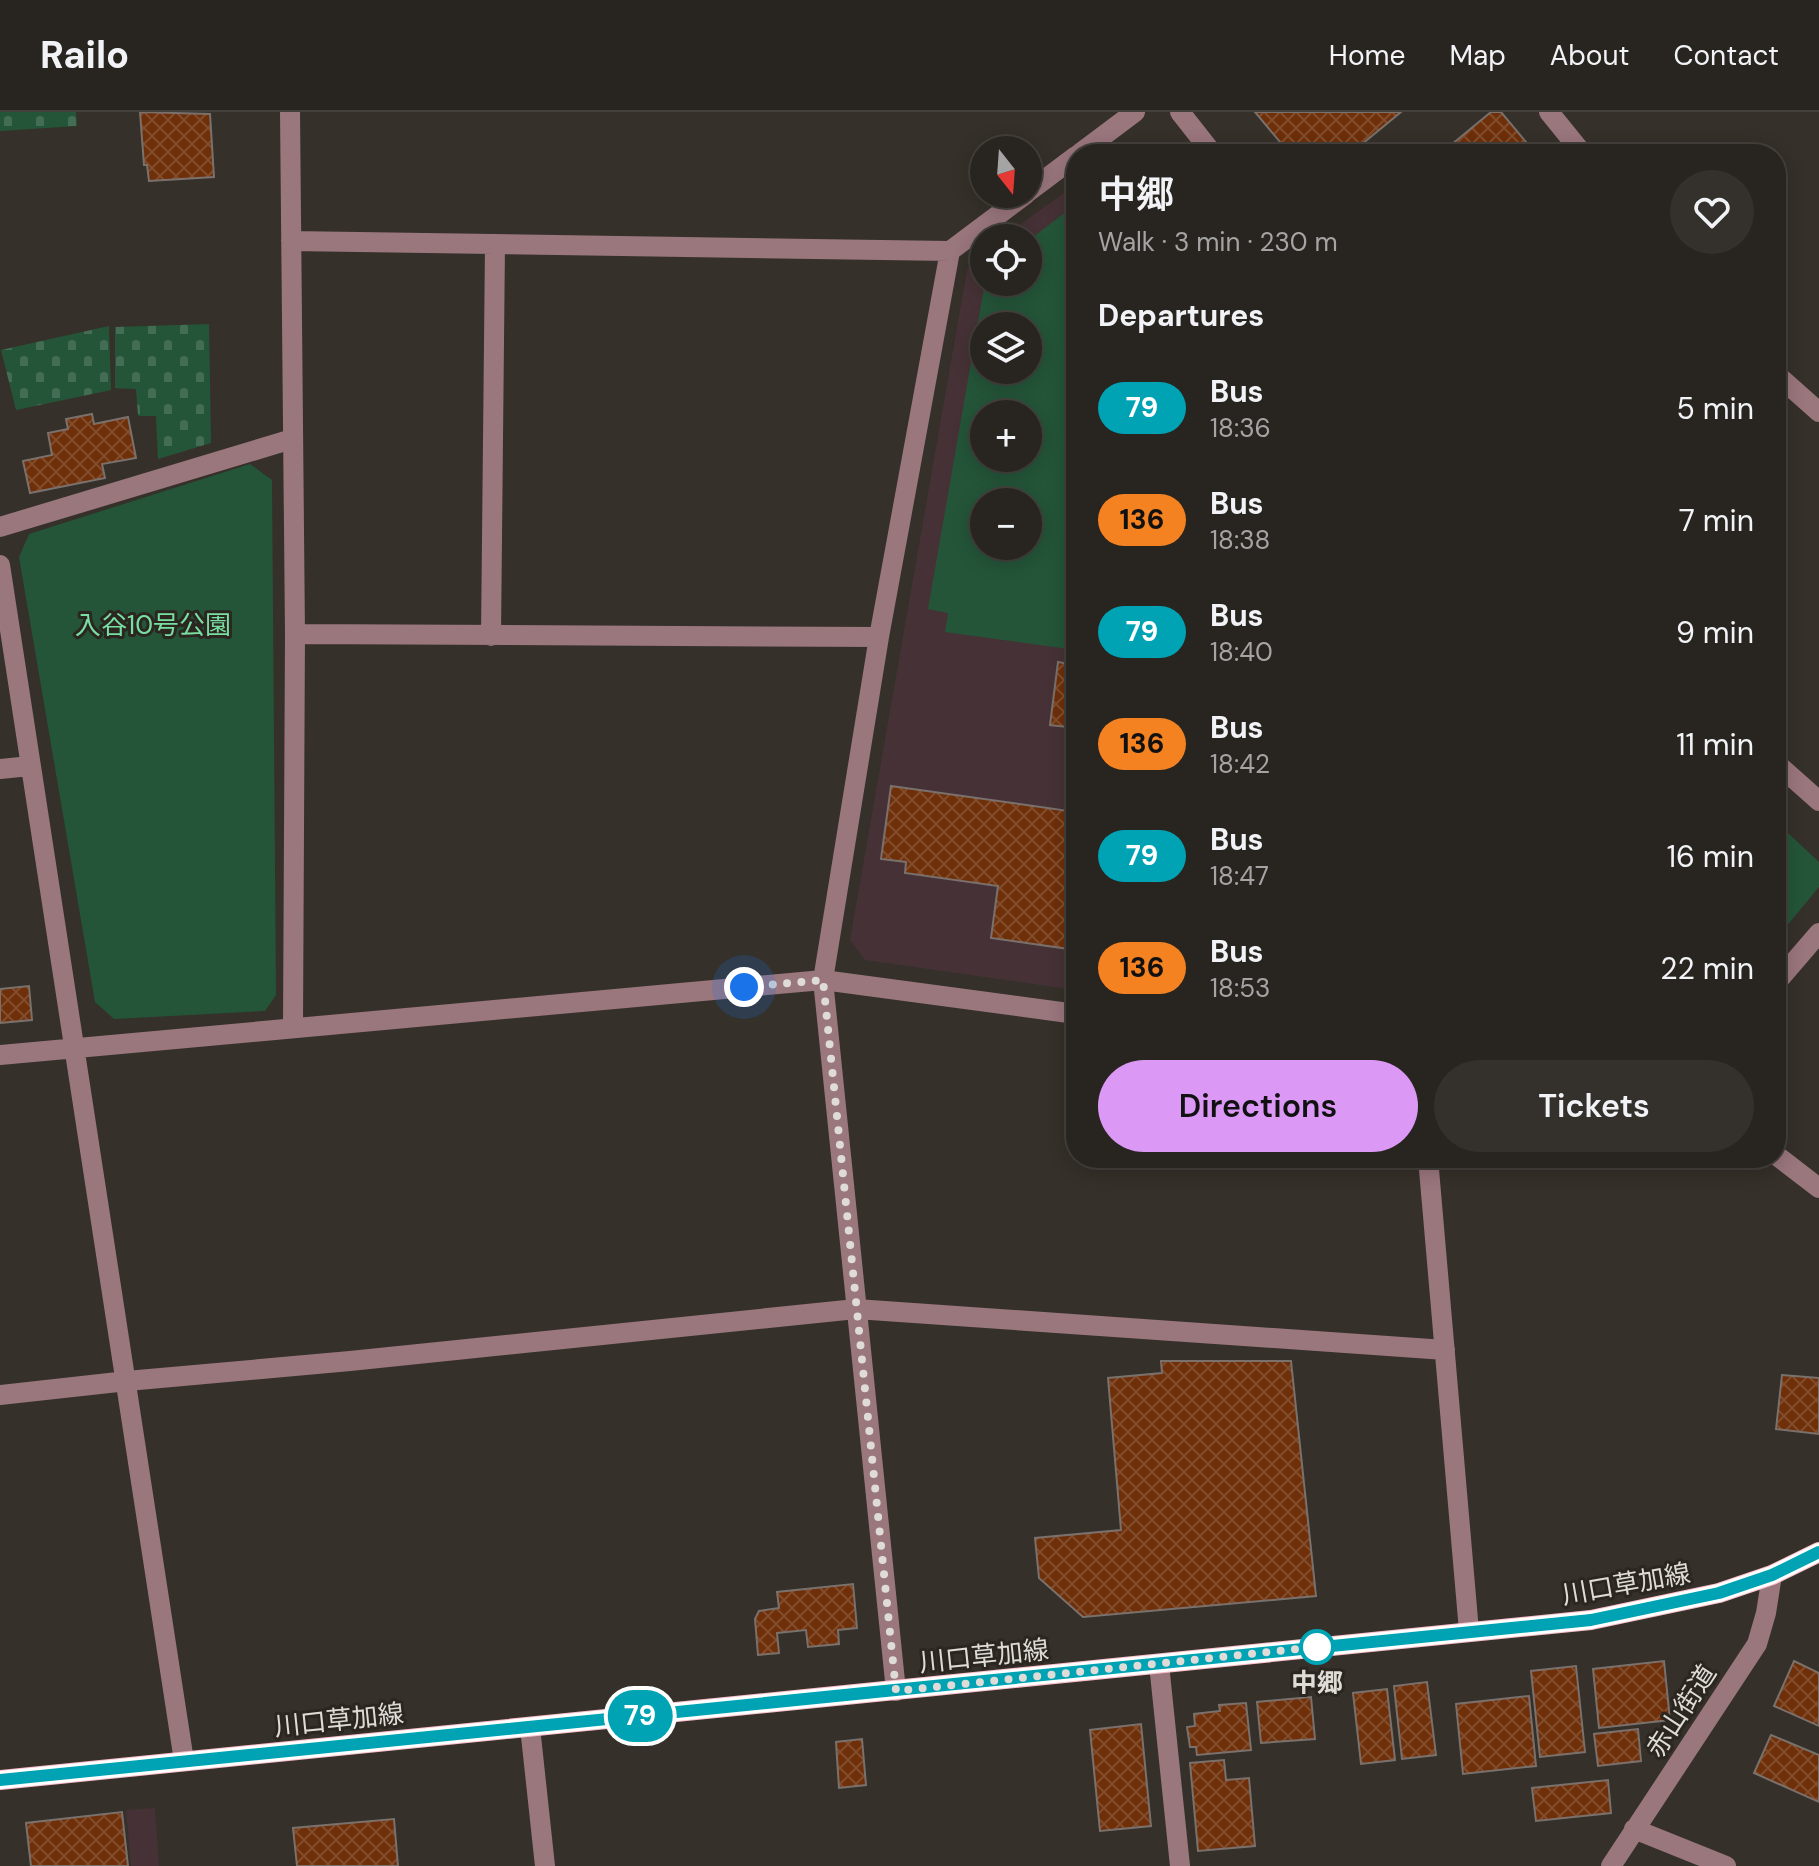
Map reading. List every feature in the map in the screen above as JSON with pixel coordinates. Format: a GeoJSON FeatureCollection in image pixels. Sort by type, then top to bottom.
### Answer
{"type":"FeatureCollection","features":[{"type":"Feature","properties":{"kind":"main road","name":"川口草加線"},"geometry":{"type":"LineString","coordinates":[[0,1780],[1591,1620],[1719,1593],[1772,1575],[1819,1552]]}},
{"type":"Feature","properties":{"kind":"street"},"geometry":{"type":"LineString","coordinates":[[290,112],[295,634],[293,1027]]}},
{"type":"Feature","properties":{"kind":"street"},"geometry":{"type":"LineString","coordinates":[[1093,144],[1135,112]]}},
{"type":"Feature","properties":{"kind":"street"},"geometry":{"type":"LineString","coordinates":[[1180,112],[1205,144]]}},
{"type":"Feature","properties":{"kind":"street"},"geometry":{"type":"LineString","coordinates":[[1549,112],[1575,144]]}},
{"type":"Feature","properties":{"kind":"street"},"geometry":{"type":"LineString","coordinates":[[1042,182],[1066,164]]}},
{"type":"Feature","properties":{"kind":"street"},"geometry":{"type":"LineString","coordinates":[[291,241],[950,251],[1007,208]]}},
{"type":"Feature","properties":{"kind":"street"},"geometry":{"type":"LineString","coordinates":[[491,636],[495,244]]}},
{"type":"Feature","properties":{"kind":"street"},"geometry":{"type":"LineString","coordinates":[[896,1691],[823,980],[879,637],[950,251]]}},
{"type":"Feature","properties":{"kind":"street"},"geometry":{"type":"LineString","coordinates":[[1786,383],[1819,412]]}},
{"type":"Feature","properties":{"kind":"street"},"geometry":{"type":"LineString","coordinates":[[0,527],[292,439]]}},
{"type":"Feature","properties":{"kind":"street"},"geometry":{"type":"LineString","coordinates":[[0,565],[184,1761]]}},
{"type":"Feature","properties":{"kind":"street"},"geometry":{"type":"LineString","coordinates":[[295,634],[879,637]]}},
{"type":"Feature","properties":{"kind":"street"},"geometry":{"type":"LineString","coordinates":[[0,769],[30,766]]}},
{"type":"Feature","properties":{"kind":"street"},"geometry":{"type":"LineString","coordinates":[[1786,772],[1819,801]]}},
{"type":"Feature","properties":{"kind":"street"},"geometry":{"type":"LineString","coordinates":[[1786,971],[1819,933]]}},
{"type":"Feature","properties":{"kind":"street"},"geometry":{"type":"LineString","coordinates":[[0,1055],[823,980],[1066,1013]]}},
{"type":"Feature","properties":{"kind":"street"},"geometry":{"type":"LineString","coordinates":[[1786,1163],[1819,1188]]}},
{"type":"Feature","properties":{"kind":"street"},"geometry":{"type":"LineString","coordinates":[[1429,1168],[1469,1631]]}},
{"type":"Feature","properties":{"kind":"street"},"geometry":{"type":"LineString","coordinates":[[0,1395],[856,1309],[1445,1350]]}},
{"type":"Feature","properties":{"kind":"street","name":"赤山街道"},"geometry":{"type":"LineString","coordinates":[[1611,1866],[1757,1644],[1772,1575]]}},
{"type":"Feature","properties":{"kind":"street"},"geometry":{"type":"LineString","coordinates":[[1159,1664],[1180,1866]]}},
{"type":"Feature","properties":{"kind":"street"},"geometry":{"type":"LineString","coordinates":[[530,1727],[545,1866]]}},
{"type":"Feature","properties":{"kind":"street"},"geometry":{"type":"LineString","coordinates":[[1634,1829],[1726,1866]]}},
{"type":"Feature","properties":{"kind":"shaded area"},"geometry":{"type":"Polygon","coordinates":[[[1066,191],[1066,989],[865,960],[850,940],[970,267],[970,296],[1042,296],[1042,224],[1021,224],[1066,191]]]}},
{"type":"Feature","properties":{"kind":"shaded area"},"geometry":{"type":"Polygon","coordinates":[[[155,1808],[159,1866],[131,1866],[126,1810],[155,1808]]]}},
{"type":"Feature","properties":{"kind":"green space"},"geometry":{"type":"Polygon","coordinates":[[[0,112],[76,112],[77,126],[0,131],[0,112]]]}},
{"type":"Feature","properties":{"kind":"green space"},"geometry":{"type":"Polygon","coordinates":[[[1066,212],[1066,649],[945,632],[948,613],[928,609],[970,368],[970,384],[1042,384],[1042,312],[980,312],[983,296],[1042,296],[1042,230],[1066,212]]]}},
{"type":"Feature","properties":{"kind":"green space"},"geometry":{"type":"Polygon","coordinates":[[[209,324],[211,443],[158,459],[156,416],[138,416],[136,389],[115,388],[115,327],[209,324]]]}},
{"type":"Feature","properties":{"kind":"green space"},"geometry":{"type":"Polygon","coordinates":[[[109,326],[111,390],[16,410],[1,350],[109,326]]]}},
{"type":"Feature","properties":{"kind":"green space","name":"入谷10号公園"},"geometry":{"type":"Polygon","coordinates":[[[250,464],[272,480],[276,995],[265,1011],[114,1019],[95,1002],[19,557],[29,534],[250,464]]]}},
{"type":"Feature","properties":{"kind":"green space"},"geometry":{"type":"Polygon","coordinates":[[[1786,831],[1819,862],[1819,887],[1786,927],[1786,831]]]}},
{"type":"Feature","properties":{"kind":"building"},"geometry":{"type":"Polygon","coordinates":[[[140,112],[210,114],[214,177],[149,181],[147,165],[144,165],[140,112]]]}},
{"type":"Feature","properties":{"kind":"building"},"geometry":{"type":"Polygon","coordinates":[[[1255,112],[1401,112],[1362,144],[1282,144],[1255,112]]]}},
{"type":"Feature","properties":{"kind":"building"},"geometry":{"type":"Polygon","coordinates":[[[1491,112],[1501,112],[1528,144],[1452,144],[1491,112]]]}},
{"type":"Feature","properties":{"kind":"building"},"geometry":{"type":"Polygon","coordinates":[[[92,414],[94,424],[128,417],[136,458],[102,464],[105,478],[30,493],[23,461],[52,455],[48,433],[68,429],[66,419],[92,414]]]}},
{"type":"Feature","properties":{"kind":"building"},"geometry":{"type":"Polygon","coordinates":[[[1058,662],[1066,663],[1066,727],[1050,725],[1058,662]]]}},
{"type":"Feature","properties":{"kind":"building"},"geometry":{"type":"Polygon","coordinates":[[[891,786],[1066,811],[1066,949],[991,938],[998,886],[905,873],[906,862],[881,859],[891,786]]]}},
{"type":"Feature","properties":{"kind":"building"},"geometry":{"type":"Polygon","coordinates":[[[29,986],[32,1020],[0,1023],[0,989],[29,986]]]}},
{"type":"Feature","properties":{"kind":"building"},"geometry":{"type":"Polygon","coordinates":[[[1161,1361],[1291,1361],[1316,1596],[1083,1617],[1039,1578],[1035,1538],[1121,1530],[1108,1378],[1162,1373],[1161,1361]]]}},
{"type":"Feature","properties":{"kind":"building"},"geometry":{"type":"Polygon","coordinates":[[[1782,1375],[1819,1378],[1819,1434],[1776,1429],[1782,1375]]]}},
{"type":"Feature","properties":{"kind":"building"},"geometry":{"type":"Polygon","coordinates":[[[853,1584],[857,1628],[838,1630],[839,1644],[808,1647],[806,1630],[777,1633],[779,1653],[758,1655],[755,1619],[759,1611],[779,1608],[777,1592],[853,1584]]]}},
{"type":"Feature","properties":{"kind":"building"},"geometry":{"type":"Polygon","coordinates":[[[1664,1661],[1670,1720],[1599,1728],[1593,1669],[1664,1661]]]}},
{"type":"Feature","properties":{"kind":"building"},"geometry":{"type":"Polygon","coordinates":[[[1794,1661],[1819,1673],[1819,1726],[1774,1706],[1794,1661]]]}},
{"type":"Feature","properties":{"kind":"building"},"geometry":{"type":"Polygon","coordinates":[[[1576,1666],[1585,1752],[1540,1757],[1531,1671],[1576,1666]]]}},
{"type":"Feature","properties":{"kind":"building"},"geometry":{"type":"Polygon","coordinates":[[[1427,1682],[1436,1755],[1402,1759],[1394,1686],[1427,1682]]]}},
{"type":"Feature","properties":{"kind":"building"},"geometry":{"type":"Polygon","coordinates":[[[1387,1689],[1395,1760],[1361,1764],[1353,1693],[1387,1689]]]}},
{"type":"Feature","properties":{"kind":"building"},"geometry":{"type":"Polygon","coordinates":[[[1529,1696],[1536,1766],[1463,1774],[1456,1704],[1529,1696]]]}},
{"type":"Feature","properties":{"kind":"building"},"geometry":{"type":"Polygon","coordinates":[[[1311,1697],[1315,1739],[1261,1743],[1257,1702],[1311,1697]]]}},
{"type":"Feature","properties":{"kind":"building"},"geometry":{"type":"Polygon","coordinates":[[[1246,1703],[1251,1750],[1197,1755],[1196,1747],[1190,1747],[1187,1727],[1195,1726],[1194,1714],[1220,1711],[1219,1705],[1246,1703]]]}},
{"type":"Feature","properties":{"kind":"building"},"geometry":{"type":"Polygon","coordinates":[[[1141,1724],[1151,1826],[1100,1831],[1090,1730],[1141,1724]]]}},
{"type":"Feature","properties":{"kind":"building"},"geometry":{"type":"Polygon","coordinates":[[[1638,1729],[1641,1761],[1598,1766],[1594,1734],[1638,1729]]]}},
{"type":"Feature","properties":{"kind":"building"},"geometry":{"type":"Polygon","coordinates":[[[1771,1735],[1819,1755],[1819,1802],[1754,1773],[1771,1735]]]}},
{"type":"Feature","properties":{"kind":"building"},"geometry":{"type":"Polygon","coordinates":[[[862,1739],[866,1785],[839,1788],[836,1742],[862,1739]]]}},
{"type":"Feature","properties":{"kind":"building"},"geometry":{"type":"Polygon","coordinates":[[[1224,1760],[1226,1780],[1249,1778],[1255,1846],[1198,1851],[1190,1763],[1224,1760]]]}},
{"type":"Feature","properties":{"kind":"building"},"geometry":{"type":"Polygon","coordinates":[[[1608,1780],[1611,1813],[1536,1821],[1532,1788],[1608,1780]]]}},
{"type":"Feature","properties":{"kind":"building"},"geometry":{"type":"Polygon","coordinates":[[[122,1812],[128,1866],[31,1866],[26,1823],[122,1812]]]}},
{"type":"Feature","properties":{"kind":"building"},"geometry":{"type":"Polygon","coordinates":[[[394,1819],[398,1866],[297,1866],[293,1828],[394,1819]]]}},
{"type":"Feature","properties":{"kind":"bus line","name":"79"},"geometry":{"type":"LineString","coordinates":[[0,1780],[1591,1620],[1719,1593],[1772,1575],[1819,1552]]}},
{"type":"Feature","properties":{"kind":"place","name":"中郷"},"geometry":{"type":"Point","coordinates":[1317,1647]}},
{"type":"Feature","properties":{"kind":"route"},"geometry":{"type":"LineString","coordinates":[[744,987],[823,980],[896,1691],[1317,1647]]}}]}
